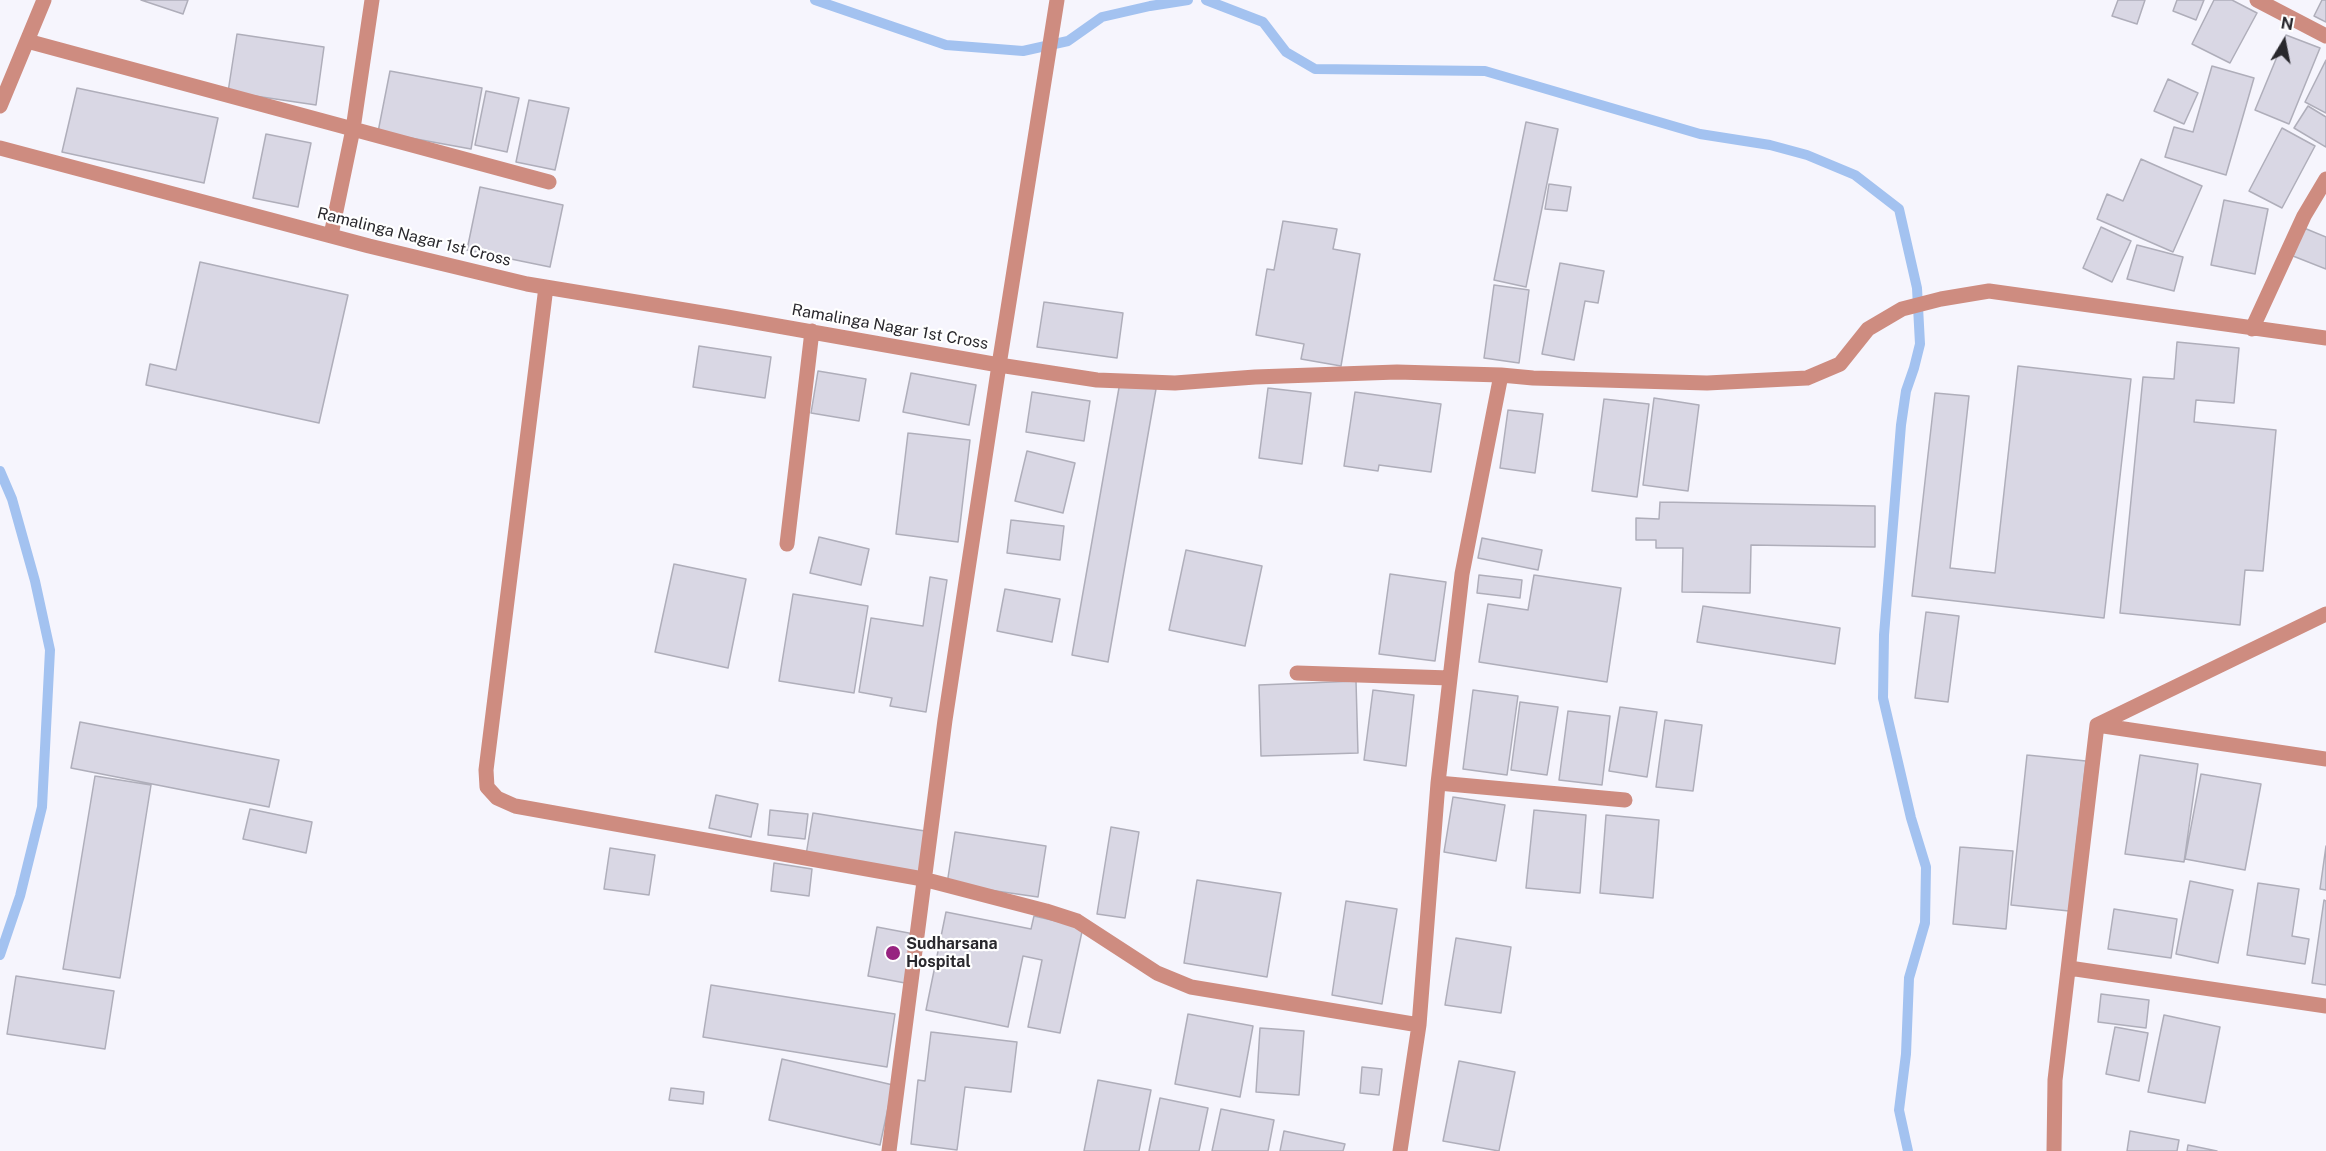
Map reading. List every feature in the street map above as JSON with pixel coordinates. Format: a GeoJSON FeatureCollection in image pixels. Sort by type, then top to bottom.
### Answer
{"type":"FeatureCollection","features":[{"type":"Feature","properties":{"kind":"street"},"geometry":{"type":"LineString","coordinates":[[0,106],[44,0]]}},
{"type":"Feature","properties":{"kind":"street"},"geometry":{"type":"LineString","coordinates":[[330,235],[353,129],[372,0]]}},
{"type":"Feature","properties":{"kind":"street"},"geometry":{"type":"LineString","coordinates":[[2257,0],[2326,36]]}},
{"type":"Feature","properties":{"kind":"street"},"geometry":{"type":"LineString","coordinates":[[1056,6],[999,364],[1097,380],[1175,383],[1255,377],[1397,372],[1707,383],[1807,378],[1840,364],[1868,329],[1902,309],[1941,299],[1989,291],[2326,338]]}},
{"type":"Feature","properties":{"kind":"street"},"geometry":{"type":"LineString","coordinates":[[27,41],[549,182]]}},
{"type":"Feature","properties":{"kind":"street","name":"Ramalinga Nagar 1st Cross"},"geometry":{"type":"LineString","coordinates":[[0,148],[526,284],[999,364],[923,879],[889,1151]]}},
{"type":"Feature","properties":{"kind":"street"},"geometry":{"type":"LineString","coordinates":[[2252,328],[2304,216],[2326,179]]}},
{"type":"Feature","properties":{"kind":"street"},"geometry":{"type":"LineString","coordinates":[[546,287],[486,770],[487,787],[497,798],[515,806],[923,879],[1077,921],[1157,973],[1191,987],[1419,1025]]}},
{"type":"Feature","properties":{"kind":"street"},"geometry":{"type":"LineString","coordinates":[[787,544],[812,332]]}},
{"type":"Feature","properties":{"kind":"street"},"geometry":{"type":"LineString","coordinates":[[1400,1151],[1419,1025],[1438,783],[1462,574],[1501,375]]}},
{"type":"Feature","properties":{"kind":"street"},"geometry":{"type":"LineString","coordinates":[[2097,725],[2326,614]]}},
{"type":"Feature","properties":{"kind":"street"},"geometry":{"type":"LineString","coordinates":[[1297,673],[1450,678]]}},
{"type":"Feature","properties":{"kind":"street"},"geometry":{"type":"LineString","coordinates":[[2097,725],[2326,759]]}},
{"type":"Feature","properties":{"kind":"street"},"geometry":{"type":"LineString","coordinates":[[2054,1151],[2055,1080],[2097,725]]}},
{"type":"Feature","properties":{"kind":"street"},"geometry":{"type":"LineString","coordinates":[[1438,783],[1625,800]]}},
{"type":"Feature","properties":{"kind":"street"},"geometry":{"type":"LineString","coordinates":[[2069,968],[2326,1006]]}},
{"type":"Feature","properties":{"kind":"building"},"geometry":{"type":"Polygon","coordinates":[[[141,0],[188,0],[183,14],[141,0]]]}},
{"type":"Feature","properties":{"kind":"building"},"geometry":{"type":"Polygon","coordinates":[[[2118,0],[2145,0],[2137,24],[2112,16],[2118,0]]]}},
{"type":"Feature","properties":{"kind":"building"},"geometry":{"type":"Polygon","coordinates":[[[2177,0],[2204,0],[2196,20],[2173,11],[2177,0]]]}},
{"type":"Feature","properties":{"kind":"building"},"geometry":{"type":"Polygon","coordinates":[[[2214,0],[2232,0],[2257,13],[2230,63],[2192,44],[2214,0]]]}},
{"type":"Feature","properties":{"kind":"building"},"geometry":{"type":"Polygon","coordinates":[[[2322,0],[2326,0],[2326,22],[2314,16],[2322,0]]]}},
{"type":"Feature","properties":{"kind":"building"},"geometry":{"type":"Polygon","coordinates":[[[237,34],[324,47],[316,105],[228,92],[237,34]]]}},
{"type":"Feature","properties":{"kind":"building"},"geometry":{"type":"Polygon","coordinates":[[[2286,35],[2320,48],[2289,124],[2255,110],[2286,35]]]}},
{"type":"Feature","properties":{"kind":"building"},"geometry":{"type":"Polygon","coordinates":[[[2326,60],[2326,113],[2305,102],[2326,60]]]}},
{"type":"Feature","properties":{"kind":"building"},"geometry":{"type":"Polygon","coordinates":[[[2212,66],[2254,78],[2226,175],[2165,157],[2174,127],[2193,132],[2212,66]]]}},
{"type":"Feature","properties":{"kind":"building"},"geometry":{"type":"Polygon","coordinates":[[[390,71],[482,88],[471,149],[378,132],[390,71]]]}},
{"type":"Feature","properties":{"kind":"building"},"geometry":{"type":"Polygon","coordinates":[[[2168,79],[2198,93],[2184,124],[2154,111],[2168,79]]]}},
{"type":"Feature","properties":{"kind":"building"},"geometry":{"type":"Polygon","coordinates":[[[77,88],[218,118],[204,183],[62,152],[77,88]]]}},
{"type":"Feature","properties":{"kind":"building"},"geometry":{"type":"Polygon","coordinates":[[[486,91],[519,98],[507,152],[475,145],[486,91]]]}},
{"type":"Feature","properties":{"kind":"building"},"geometry":{"type":"Polygon","coordinates":[[[529,100],[569,108],[555,170],[516,162],[529,100]]]}},
{"type":"Feature","properties":{"kind":"building"},"geometry":{"type":"Polygon","coordinates":[[[2308,106],[2326,117],[2326,147],[2294,128],[2308,106]]]}},
{"type":"Feature","properties":{"kind":"building"},"geometry":{"type":"Polygon","coordinates":[[[1526,122],[1558,129],[1526,287],[1494,280],[1526,122]]]}},
{"type":"Feature","properties":{"kind":"building"},"geometry":{"type":"Polygon","coordinates":[[[2282,128],[2315,146],[2282,208],[2249,191],[2282,128]]]}},
{"type":"Feature","properties":{"kind":"building"},"geometry":{"type":"Polygon","coordinates":[[[266,134],[311,143],[298,207],[253,198],[266,134]]]}},
{"type":"Feature","properties":{"kind":"building"},"geometry":{"type":"Polygon","coordinates":[[[2141,159],[2202,186],[2173,252],[2097,219],[2107,194],[2123,201],[2141,159]]]}},
{"type":"Feature","properties":{"kind":"building"},"geometry":{"type":"Polygon","coordinates":[[[1549,184],[1571,187],[1567,211],[1545,209],[1549,184]]]}},
{"type":"Feature","properties":{"kind":"building"},"geometry":{"type":"Polygon","coordinates":[[[480,187],[563,205],[550,267],[467,250],[480,187]]]}},
{"type":"Feature","properties":{"kind":"building"},"geometry":{"type":"Polygon","coordinates":[[[2224,200],[2268,209],[2255,274],[2211,265],[2224,200]]]}},
{"type":"Feature","properties":{"kind":"building"},"geometry":{"type":"Polygon","coordinates":[[[1283,221],[1337,229],[1333,249],[1360,254],[1341,366],[1301,359],[1304,344],[1256,335],[1267,269],[1274,270],[1283,221]]]}},
{"type":"Feature","properties":{"kind":"building"},"geometry":{"type":"Polygon","coordinates":[[[2101,227],[2131,241],[2112,282],[2083,268],[2101,227]]]}},
{"type":"Feature","properties":{"kind":"building"},"geometry":{"type":"Polygon","coordinates":[[[2304,228],[2326,237],[2326,269],[2293,256],[2304,228]]]}},
{"type":"Feature","properties":{"kind":"building"},"geometry":{"type":"Polygon","coordinates":[[[2137,245],[2183,257],[2174,291],[2127,279],[2137,245]]]}},
{"type":"Feature","properties":{"kind":"building"},"geometry":{"type":"Polygon","coordinates":[[[200,262],[348,295],[319,423],[146,385],[150,364],[176,370],[200,262]]]}},
{"type":"Feature","properties":{"kind":"building"},"geometry":{"type":"Polygon","coordinates":[[[1560,263],[1604,271],[1598,303],[1585,301],[1574,360],[1542,354],[1560,263]]]}},
{"type":"Feature","properties":{"kind":"building"},"geometry":{"type":"Polygon","coordinates":[[[1494,285],[1529,290],[1519,363],[1484,358],[1494,285]]]}},
{"type":"Feature","properties":{"kind":"building"},"geometry":{"type":"Polygon","coordinates":[[[1044,302],[1123,313],[1117,358],[1037,347],[1044,302]]]}},
{"type":"Feature","properties":{"kind":"building"},"geometry":{"type":"Polygon","coordinates":[[[2177,342],[2239,348],[2234,403],[2196,400],[2194,422],[2276,430],[2263,571],[2245,570],[2240,625],[2120,613],[2143,377],[2174,379],[2177,342]]]}},
{"type":"Feature","properties":{"kind":"building"},"geometry":{"type":"Polygon","coordinates":[[[699,346],[771,357],[765,398],[693,387],[699,346]]]}},
{"type":"Feature","properties":{"kind":"building"},"geometry":{"type":"Polygon","coordinates":[[[2018,366],[2131,379],[2104,618],[1912,596],[1935,393],[1969,396],[1950,568],[1995,573],[2018,366]]]}},
{"type":"Feature","properties":{"kind":"building"},"geometry":{"type":"Polygon","coordinates":[[[818,371],[866,379],[859,421],[811,413],[818,371]]]}},
{"type":"Feature","properties":{"kind":"building"},"geometry":{"type":"Polygon","coordinates":[[[911,373],[976,385],[969,425],[903,412],[911,373]]]}},
{"type":"Feature","properties":{"kind":"building"},"geometry":{"type":"Polygon","coordinates":[[[1120,382],[1156,389],[1108,662],[1072,655],[1120,382]]]}},
{"type":"Feature","properties":{"kind":"building"},"geometry":{"type":"Polygon","coordinates":[[[1268,388],[1311,393],[1302,464],[1259,458],[1268,388]]]}},
{"type":"Feature","properties":{"kind":"building"},"geometry":{"type":"Polygon","coordinates":[[[1032,392],[1090,401],[1084,441],[1026,432],[1032,392]]]}},
{"type":"Feature","properties":{"kind":"building"},"geometry":{"type":"Polygon","coordinates":[[[1355,392],[1441,404],[1431,472],[1379,465],[1378,471],[1344,466],[1355,392]]]}},
{"type":"Feature","properties":{"kind":"building"},"geometry":{"type":"Polygon","coordinates":[[[1654,398],[1699,405],[1688,491],[1643,485],[1654,398]]]}},
{"type":"Feature","properties":{"kind":"building"},"geometry":{"type":"Polygon","coordinates":[[[1604,399],[1649,404],[1637,497],[1592,491],[1604,399]]]}},
{"type":"Feature","properties":{"kind":"building"},"geometry":{"type":"Polygon","coordinates":[[[1508,410],[1543,414],[1535,473],[1500,468],[1508,410]]]}},
{"type":"Feature","properties":{"kind":"building"},"geometry":{"type":"Polygon","coordinates":[[[908,433],[970,440],[958,542],[896,534],[908,433]]]}},
{"type":"Feature","properties":{"kind":"building"},"geometry":{"type":"Polygon","coordinates":[[[1027,451],[1075,463],[1063,513],[1015,501],[1027,451]]]}},
{"type":"Feature","properties":{"kind":"building"},"geometry":{"type":"Polygon","coordinates":[[[1660,502],[1875,506],[1875,547],[1751,545],[1750,593],[1682,592],[1683,548],[1656,548],[1656,540],[1636,540],[1636,518],[1659,519],[1660,502]]]}},
{"type":"Feature","properties":{"kind":"building"},"geometry":{"type":"Polygon","coordinates":[[[1011,520],[1064,526],[1060,560],[1007,553],[1011,520]]]}},
{"type":"Feature","properties":{"kind":"building"},"geometry":{"type":"Polygon","coordinates":[[[819,537],[869,549],[861,585],[810,573],[819,537]]]}},
{"type":"Feature","properties":{"kind":"building"},"geometry":{"type":"Polygon","coordinates":[[[1482,538],[1542,550],[1538,570],[1478,558],[1482,538]]]}},
{"type":"Feature","properties":{"kind":"building"},"geometry":{"type":"Polygon","coordinates":[[[1186,550],[1262,566],[1245,646],[1169,630],[1186,550]]]}},
{"type":"Feature","properties":{"kind":"building"},"geometry":{"type":"Polygon","coordinates":[[[674,564],[746,579],[728,668],[655,652],[674,564]]]}},
{"type":"Feature","properties":{"kind":"building"},"geometry":{"type":"Polygon","coordinates":[[[1390,574],[1446,582],[1435,661],[1379,654],[1390,574]]]}},
{"type":"Feature","properties":{"kind":"building"},"geometry":{"type":"Polygon","coordinates":[[[1479,575],[1522,580],[1520,598],[1477,593],[1479,575]]]}},
{"type":"Feature","properties":{"kind":"building"},"geometry":{"type":"Polygon","coordinates":[[[1534,575],[1621,588],[1607,682],[1479,662],[1488,604],[1528,610],[1534,575]]]}},
{"type":"Feature","properties":{"kind":"building"},"geometry":{"type":"Polygon","coordinates":[[[930,577],[947,580],[926,712],[890,706],[892,698],[859,692],[871,618],[923,626],[930,577]]]}},
{"type":"Feature","properties":{"kind":"building"},"geometry":{"type":"Polygon","coordinates":[[[1005,589],[1060,599],[1052,642],[997,631],[1005,589]]]}},
{"type":"Feature","properties":{"kind":"building"},"geometry":{"type":"Polygon","coordinates":[[[793,594],[868,606],[854,693],[779,681],[793,594]]]}},
{"type":"Feature","properties":{"kind":"building"},"geometry":{"type":"Polygon","coordinates":[[[1703,606],[1840,628],[1835,664],[1697,642],[1703,606]]]}},
{"type":"Feature","properties":{"kind":"building"},"geometry":{"type":"Polygon","coordinates":[[[1926,612],[1959,616],[1948,702],[1915,698],[1926,612]]]}},
{"type":"Feature","properties":{"kind":"building"},"geometry":{"type":"Polygon","coordinates":[[[1356,681],[1358,753],[1261,756],[1259,685],[1356,681]]]}},
{"type":"Feature","properties":{"kind":"building"},"geometry":{"type":"Polygon","coordinates":[[[1373,690],[1414,695],[1406,766],[1364,760],[1373,690]]]}},
{"type":"Feature","properties":{"kind":"building"},"geometry":{"type":"Polygon","coordinates":[[[1473,690],[1518,696],[1507,775],[1463,769],[1473,690]]]}},
{"type":"Feature","properties":{"kind":"building"},"geometry":{"type":"Polygon","coordinates":[[[1520,702],[1558,707],[1547,775],[1511,770],[1520,702]]]}},
{"type":"Feature","properties":{"kind":"building"},"geometry":{"type":"Polygon","coordinates":[[[1620,707],[1657,712],[1647,777],[1609,771],[1620,707]]]}},
{"type":"Feature","properties":{"kind":"building"},"geometry":{"type":"Polygon","coordinates":[[[1568,711],[1610,716],[1602,785],[1559,780],[1568,711]]]}},
{"type":"Feature","properties":{"kind":"building"},"geometry":{"type":"Polygon","coordinates":[[[1665,720],[1702,725],[1693,791],[1656,787],[1665,720]]]}},
{"type":"Feature","properties":{"kind":"building"},"geometry":{"type":"Polygon","coordinates":[[[80,722],[279,760],[269,807],[71,768],[80,722]]]}},
{"type":"Feature","properties":{"kind":"building"},"geometry":{"type":"Polygon","coordinates":[[[2027,755],[2086,761],[2069,911],[2011,905],[2027,755]]]}},
{"type":"Feature","properties":{"kind":"building"},"geometry":{"type":"Polygon","coordinates":[[[2140,755],[2198,764],[2184,862],[2125,854],[2140,755]]]}},
{"type":"Feature","properties":{"kind":"building"},"geometry":{"type":"Polygon","coordinates":[[[2201,774],[2261,784],[2245,870],[2185,859],[2201,774]]]}},
{"type":"Feature","properties":{"kind":"building"},"geometry":{"type":"Polygon","coordinates":[[[95,776],[151,785],[120,978],[63,969],[95,776]]]}},
{"type":"Feature","properties":{"kind":"building"},"geometry":{"type":"Polygon","coordinates":[[[716,795],[758,804],[751,837],[709,828],[716,795]]]}},
{"type":"Feature","properties":{"kind":"building"},"geometry":{"type":"Polygon","coordinates":[[[1453,797],[1505,805],[1496,861],[1444,852],[1453,797]]]}},
{"type":"Feature","properties":{"kind":"building"},"geometry":{"type":"Polygon","coordinates":[[[250,809],[312,822],[306,853],[243,839],[250,809]]]}},
{"type":"Feature","properties":{"kind":"building"},"geometry":{"type":"Polygon","coordinates":[[[770,810],[808,814],[805,839],[768,835],[770,810]]]}},
{"type":"Feature","properties":{"kind":"building"},"geometry":{"type":"Polygon","coordinates":[[[1534,810],[1586,815],[1580,893],[1526,888],[1534,810]]]}},
{"type":"Feature","properties":{"kind":"building"},"geometry":{"type":"Polygon","coordinates":[[[813,813],[925,831],[919,872],[806,855],[813,813]]]}},
{"type":"Feature","properties":{"kind":"building"},"geometry":{"type":"Polygon","coordinates":[[[1606,815],[1659,820],[1653,898],[1600,893],[1606,815]]]}},
{"type":"Feature","properties":{"kind":"building"},"geometry":{"type":"Polygon","coordinates":[[[1111,827],[1139,832],[1125,918],[1097,914],[1111,827]]]}},
{"type":"Feature","properties":{"kind":"building"},"geometry":{"type":"Polygon","coordinates":[[[955,832],[1046,846],[1038,897],[947,884],[955,832]]]}},
{"type":"Feature","properties":{"kind":"building"},"geometry":{"type":"Polygon","coordinates":[[[2326,846],[2326,890],[2320,889],[2326,846]]]}},
{"type":"Feature","properties":{"kind":"building"},"geometry":{"type":"Polygon","coordinates":[[[1960,847],[2013,851],[2006,929],[1953,924],[1960,847]]]}},
{"type":"Feature","properties":{"kind":"building"},"geometry":{"type":"Polygon","coordinates":[[[610,848],[655,855],[649,895],[604,889],[610,848]]]}},
{"type":"Feature","properties":{"kind":"building"},"geometry":{"type":"Polygon","coordinates":[[[774,863],[812,869],[809,896],[771,891],[774,863]]]}},
{"type":"Feature","properties":{"kind":"building"},"geometry":{"type":"Polygon","coordinates":[[[1197,880],[1281,893],[1267,977],[1184,963],[1197,880]]]}},
{"type":"Feature","properties":{"kind":"building"},"geometry":{"type":"Polygon","coordinates":[[[2190,881],[2233,890],[2218,963],[2176,954],[2190,881]]]}},
{"type":"Feature","properties":{"kind":"building"},"geometry":{"type":"Polygon","coordinates":[[[2258,883],[2299,889],[2292,936],[2309,939],[2305,964],[2247,955],[2258,883]]]}},
{"type":"Feature","properties":{"kind":"building"},"geometry":{"type":"Polygon","coordinates":[[[2324,900],[2326,901],[2326,985],[2312,983],[2324,900]]]}},
{"type":"Feature","properties":{"kind":"building"},"geometry":{"type":"Polygon","coordinates":[[[1346,901],[1397,909],[1382,1004],[1332,995],[1346,901]]]}},
{"type":"Feature","properties":{"kind":"building"},"geometry":{"type":"Polygon","coordinates":[[[2114,909],[2177,919],[2171,958],[2108,949],[2114,909]]]}},
{"type":"Feature","properties":{"kind":"building"},"geometry":{"type":"Polygon","coordinates":[[[946,912],[1031,929],[1034,916],[1083,927],[1060,1033],[1028,1027],[1042,960],[1023,956],[1008,1027],[926,1010],[946,912]]]}},
{"type":"Feature","properties":{"kind":"building"},"geometry":{"type":"Polygon","coordinates":[[[877,927],[914,934],[905,983],[868,976],[877,927]]]}},
{"type":"Feature","properties":{"kind":"building"},"geometry":{"type":"Polygon","coordinates":[[[1456,938],[1511,947],[1501,1013],[1445,1005],[1456,938]]]}},
{"type":"Feature","properties":{"kind":"building"},"geometry":{"type":"Polygon","coordinates":[[[16,976],[114,991],[105,1049],[7,1034],[16,976]]]}},
{"type":"Feature","properties":{"kind":"building"},"geometry":{"type":"Polygon","coordinates":[[[711,985],[895,1014],[887,1067],[703,1037],[711,985]]]}},
{"type":"Feature","properties":{"kind":"building"},"geometry":{"type":"Polygon","coordinates":[[[2101,994],[2149,1000],[2146,1028],[2098,1022],[2101,994]]]}},
{"type":"Feature","properties":{"kind":"building"},"geometry":{"type":"Polygon","coordinates":[[[1188,1014],[1253,1026],[1240,1097],[1175,1084],[1188,1014]]]}},
{"type":"Feature","properties":{"kind":"building"},"geometry":{"type":"Polygon","coordinates":[[[2164,1015],[2220,1027],[2205,1103],[2148,1092],[2164,1015]]]}},
{"type":"Feature","properties":{"kind":"building"},"geometry":{"type":"Polygon","coordinates":[[[2115,1027],[2148,1033],[2139,1081],[2106,1074],[2115,1027]]]}},
{"type":"Feature","properties":{"kind":"building"},"geometry":{"type":"Polygon","coordinates":[[[1260,1028],[1304,1031],[1299,1095],[1256,1092],[1260,1028]]]}},
{"type":"Feature","properties":{"kind":"building"},"geometry":{"type":"Polygon","coordinates":[[[931,1032],[1017,1042],[1011,1092],[965,1087],[957,1150],[911,1144],[918,1080],[925,1081],[931,1032]]]}},
{"type":"Feature","properties":{"kind":"building"},"geometry":{"type":"Polygon","coordinates":[[[782,1059],[893,1085],[880,1145],[769,1120],[782,1059]]]}},
{"type":"Feature","properties":{"kind":"building"},"geometry":{"type":"Polygon","coordinates":[[[1459,1061],[1515,1072],[1499,1151],[1443,1141],[1459,1061]]]}},
{"type":"Feature","properties":{"kind":"building"},"geometry":{"type":"Polygon","coordinates":[[[1362,1067],[1382,1069],[1379,1095],[1360,1093],[1362,1067]]]}},
{"type":"Feature","properties":{"kind":"building"},"geometry":{"type":"Polygon","coordinates":[[[1098,1080],[1151,1090],[1139,1151],[1084,1151],[1098,1080]]]}},
{"type":"Feature","properties":{"kind":"building"},"geometry":{"type":"Polygon","coordinates":[[[671,1088],[704,1092],[703,1104],[669,1100],[671,1088]]]}},
{"type":"Feature","properties":{"kind":"building"},"geometry":{"type":"Polygon","coordinates":[[[1160,1098],[1208,1108],[1199,1151],[1149,1151],[1160,1098]]]}},
{"type":"Feature","properties":{"kind":"building"},"geometry":{"type":"Polygon","coordinates":[[[1221,1109],[1274,1120],[1268,1151],[1212,1151],[1221,1109]]]}},
{"type":"Feature","properties":{"kind":"building"},"geometry":{"type":"Polygon","coordinates":[[[1284,1131],[1345,1144],[1343,1151],[1280,1151],[1284,1131]]]}},
{"type":"Feature","properties":{"kind":"building"},"geometry":{"type":"Polygon","coordinates":[[[2130,1131],[2179,1140],[2177,1151],[2127,1151],[2130,1131]]]}},
{"type":"Feature","properties":{"kind":"building"},"geometry":{"type":"Polygon","coordinates":[[[2188,1145],[2217,1151],[2187,1151],[2188,1145]]]}},
{"type":"Feature","properties":{"kind":"waterway"},"geometry":{"type":"LineString","coordinates":[[815,0],[946,45],[1023,51],[1068,41],[1102,17],[1188,0]]}},
{"type":"Feature","properties":{"kind":"waterway"},"geometry":{"type":"LineString","coordinates":[[1206,0],[1263,22],[1286,52],[1315,69],[1485,71],[1700,134],[1770,145],[1807,155],[1855,175],[1899,209],[1917,288],[1920,344],[1906,391],[1901,425],[1884,635],[1883,698],[1911,818],[1926,867],[1925,923],[1909,978],[1906,1054],[1899,1110],[1908,1151]]}},
{"type":"Feature","properties":{"kind":"waterway"},"geometry":{"type":"LineString","coordinates":[[0,471],[12,499],[35,581],[50,650],[42,807],[20,896],[0,955]]}},
{"type":"Feature","properties":{"kind":"place","name":"Sudharsana Hospital"},"geometry":{"type":"Point","coordinates":[893,953]}}]}
